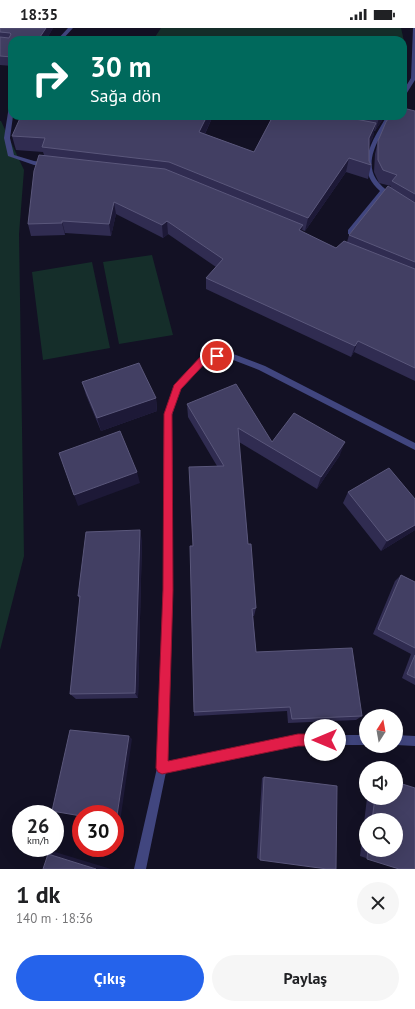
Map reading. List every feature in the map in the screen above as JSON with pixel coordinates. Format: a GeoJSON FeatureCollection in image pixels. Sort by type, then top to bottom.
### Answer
{"type":"FeatureCollection","features":[{"type":"Feature","properties":{"kind":"street"},"geometry":{"type":"LineString","coordinates":[[63,36],[71,28]]}},
{"type":"Feature","properties":{"kind":"street"},"geometry":{"type":"LineString","coordinates":[[407,89],[414,78],[415,28]]}},
{"type":"Feature","properties":{"kind":"street"},"geometry":{"type":"LineString","coordinates":[[10,120],[7,138],[11,156],[34,163],[58,166]]}},
{"type":"Feature","properties":{"kind":"street"},"geometry":{"type":"LineString","coordinates":[[387,120],[370,152],[370,175],[382,192],[395,200]]}},
{"type":"Feature","properties":{"kind":"street"},"geometry":{"type":"LineString","coordinates":[[370,133],[378,135]]}},
{"type":"Feature","properties":{"kind":"street"},"geometry":{"type":"LineString","coordinates":[[350,232],[382,192]]}},
{"type":"Feature","properties":{"kind":"street"},"geometry":{"type":"LineString","coordinates":[[140,869],[162,768],[168,590],[168,414],[177,388],[207,356],[228,355],[262,368],[415,447]]}},
{"type":"Feature","properties":{"kind":"street"},"geometry":{"type":"LineString","coordinates":[[162,768],[298,740],[359,740]]}},
{"type":"Feature","properties":{"kind":"street"},"geometry":{"type":"LineString","coordinates":[[403,740],[415,741]]}},
{"type":"Feature","properties":{"kind":"green space"},"geometry":{"type":"Polygon","coordinates":[[[161,28],[401,28],[403,36],[156,36],[161,28]]]}},
{"type":"Feature","properties":{"kind":"green space"},"geometry":{"type":"Polygon","coordinates":[[[0,121],[24,170],[19,234],[24,556],[0,650],[0,121]]]}},
{"type":"Feature","properties":{"kind":"green space"},"geometry":{"type":"Polygon","coordinates":[[[152,255],[173,335],[119,344],[103,262],[152,255]]]}},
{"type":"Feature","properties":{"kind":"green space"},"geometry":{"type":"Polygon","coordinates":[[[92,262],[110,348],[43,360],[32,272],[92,262]]]}},
{"type":"Feature","properties":{"kind":"building"},"geometry":{"type":"Polygon","coordinates":[[[0,28],[46,28],[41,36],[10,36],[10,33],[0,32],[0,28]]]}},
{"type":"Feature","properties":{"kind":"building"},"geometry":{"type":"Polygon","coordinates":[[[0,37],[8,38],[8,57],[0,56],[0,37]]]}},
{"type":"Feature","properties":{"kind":"building"},"geometry":{"type":"Polygon","coordinates":[[[407,109],[415,111],[415,194],[392,181],[397,175],[383,170],[378,160],[378,141],[387,120],[407,120],[407,109]]]}},
{"type":"Feature","properties":{"kind":"building"},"geometry":{"type":"Polygon","coordinates":[[[19,120],[205,120],[199,132],[254,152],[271,120],[361,120],[376,123],[369,138],[369,161],[371,165],[349,158],[308,218],[169,162],[42,147],[45,138],[12,136],[19,120]]]}},
{"type":"Feature","properties":{"kind":"building"},"geometry":{"type":"Polygon","coordinates":[[[39,155],[165,169],[303,225],[299,230],[336,248],[344,241],[415,269],[415,368],[358,341],[355,346],[206,278],[223,259],[167,221],[162,225],[114,202],[109,224],[62,221],[62,223],[28,224],[34,171],[39,155]]]}},
{"type":"Feature","properties":{"kind":"building"},"geometry":{"type":"Polygon","coordinates":[[[388,186],[415,203],[415,262],[349,235],[388,186]]]}},
{"type":"Feature","properties":{"kind":"building"},"geometry":{"type":"Polygon","coordinates":[[[139,363],[156,398],[97,418],[82,382],[139,363]]]}},
{"type":"Feature","properties":{"kind":"building"},"geometry":{"type":"Polygon","coordinates":[[[236,384],[272,442],[294,413],[345,442],[321,477],[238,428],[248,544],[251,544],[256,608],[252,609],[256,652],[352,648],[361,709],[359,709],[359,716],[292,719],[290,707],[194,712],[190,546],[193,546],[189,467],[224,466],[187,404],[236,384]]]}},
{"type":"Feature","properties":{"kind":"building"},"geometry":{"type":"Polygon","coordinates":[[[120,431],[137,472],[74,495],[59,453],[120,431]]]}},
{"type":"Feature","properties":{"kind":"building"},"geometry":{"type":"Polygon","coordinates":[[[389,468],[415,499],[415,525],[387,541],[348,492],[389,468]]]}},
{"type":"Feature","properties":{"kind":"building"},"geometry":{"type":"Polygon","coordinates":[[[140,530],[135,693],[70,694],[80,596],[78,596],[86,532],[140,530]]]}},
{"type":"Feature","properties":{"kind":"building"},"geometry":{"type":"Polygon","coordinates":[[[401,575],[415,582],[415,648],[378,629],[401,575]]]}},
{"type":"Feature","properties":{"kind":"building"},"geometry":{"type":"Polygon","coordinates":[[[415,655],[415,678],[407,674],[415,655]]]}},
{"type":"Feature","properties":{"kind":"building"},"geometry":{"type":"Polygon","coordinates":[[[70,730],[129,736],[119,805],[72,805],[72,814],[64,813],[64,805],[53,805],[70,730]]]}},
{"type":"Feature","properties":{"kind":"building"},"geometry":{"type":"Polygon","coordinates":[[[264,777],[337,786],[336,869],[260,860],[264,777]]]}},
{"type":"Feature","properties":{"kind":"building"},"geometry":{"type":"Polygon","coordinates":[[[403,784],[415,788],[415,869],[399,869],[367,859],[367,857],[403,857],[403,813],[373,813],[374,805],[403,805],[403,784]]]}},
{"type":"Feature","properties":{"kind":"building"},"geometry":{"type":"Polygon","coordinates":[[[47,857],[58,857],[96,869],[43,869],[47,857]]]}},
{"type":"Feature","properties":{"kind":"route"},"geometry":{"type":"LineString","coordinates":[[217,356],[207,356],[177,388],[168,414],[168,590],[162,768],[298,740],[325,740]]}}]}
